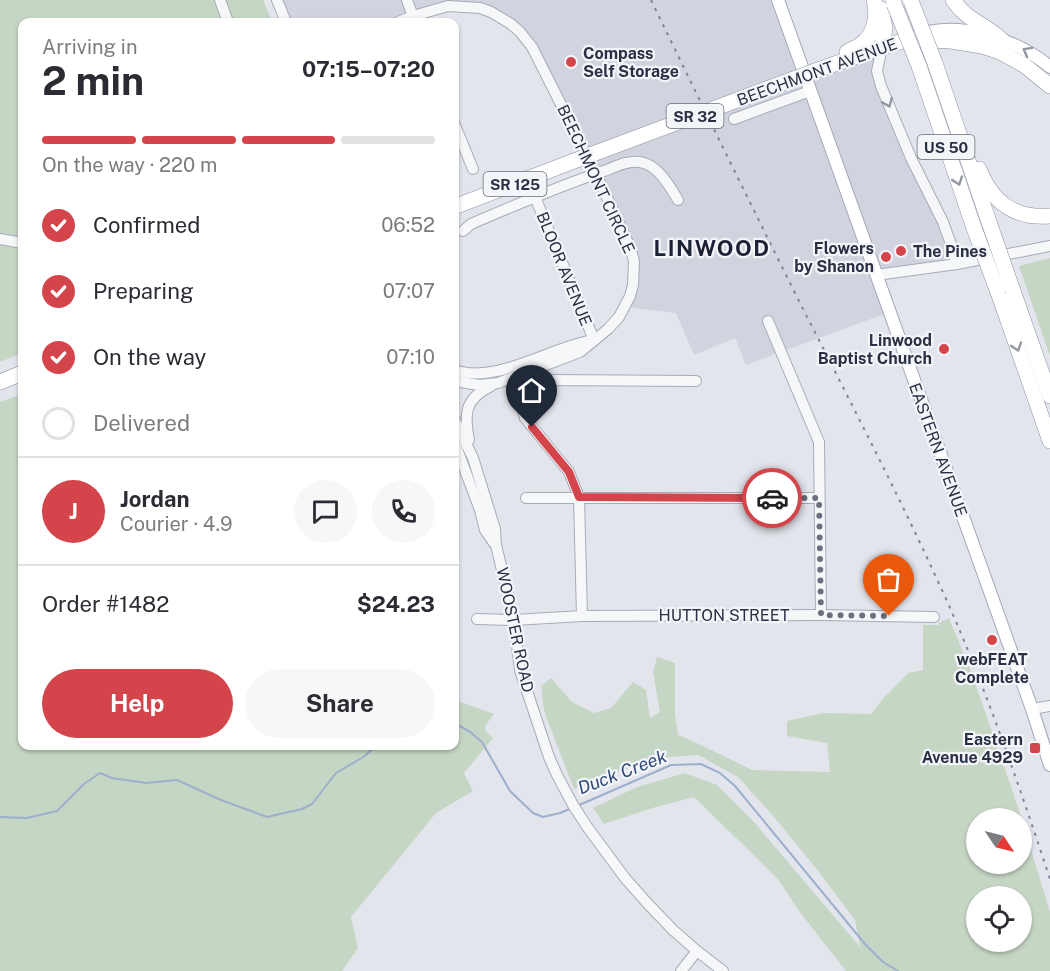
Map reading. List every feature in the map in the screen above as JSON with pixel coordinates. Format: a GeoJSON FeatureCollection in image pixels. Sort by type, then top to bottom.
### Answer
{"type":"FeatureCollection","features":[{"type":"Feature","properties":{"kind":"highway"},"geometry":{"type":"LineString","coordinates":[[875,0],[884,23],[882,47]]}},
{"type":"Feature","properties":{"kind":"highway"},"geometry":{"type":"LineString","coordinates":[[820,69],[861,45],[872,33],[876,20],[875,0]]}},
{"type":"Feature","properties":{"kind":"highway"},"geometry":{"type":"LineString","coordinates":[[953,0],[960,10],[995,33],[1003,41]]}},
{"type":"Feature","properties":{"kind":"highway","name":"US 50"},"geometry":{"type":"LineString","coordinates":[[910,1],[935,63],[990,225],[1005,292],[1050,441]]}},
{"type":"Feature","properties":{"kind":"highway","name":"US 50"},"geometry":{"type":"LineString","coordinates":[[893,2],[919,66],[974,228],[1005,292],[1050,396]]}},
{"type":"Feature","properties":{"kind":"highway","name":"BEECHMONT AVENUE"},"geometry":{"type":"LineString","coordinates":[[459,205],[820,69],[910,39],[951,41],[982,46],[1048,72]]}},
{"type":"Feature","properties":{"kind":"highway"},"geometry":{"type":"LineString","coordinates":[[956,125],[993,195],[1015,212],[1038,217],[1050,216]]}},
{"type":"Feature","properties":{"kind":"highway"},"geometry":{"type":"LineString","coordinates":[[0,382],[18,375]]}},
{"type":"Feature","properties":{"kind":"main road","name":"EASTERN AVENUE"},"geometry":{"type":"LineString","coordinates":[[778,0],[1032,709],[1050,765]]}},
{"type":"Feature","properties":{"kind":"main road","name":"BEECHMONT AVENUE"},"geometry":{"type":"LineString","coordinates":[[910,39],[922,34],[951,31],[980,34],[1020,47],[1048,72]]}},
{"type":"Feature","properties":{"kind":"street"},"geometry":{"type":"LineString","coordinates":[[220,0],[227,18]]}},
{"type":"Feature","properties":{"kind":"street"},"geometry":{"type":"LineString","coordinates":[[277,0],[284,18]]}},
{"type":"Feature","properties":{"kind":"street"},"geometry":{"type":"LineString","coordinates":[[407,0],[414,18]]}},
{"type":"Feature","properties":{"kind":"street","name":"BEECHMONT CIRCLE"},"geometry":{"type":"LineString","coordinates":[[417,18],[448,6],[480,8],[491,12],[520,32],[532,47],[596,174],[630,247],[634,261],[630,296],[625,307],[608,329],[580,352],[498,383],[479,385],[459,376]]}},
{"type":"Feature","properties":{"kind":"street"},"geometry":{"type":"LineString","coordinates":[[882,47],[877,71],[881,86],[911,158],[942,222],[957,264]]}},
{"type":"Feature","properties":{"kind":"street"},"geometry":{"type":"LineString","coordinates":[[734,119],[810,91]]}},
{"type":"Feature","properties":{"kind":"street"},"geometry":{"type":"LineString","coordinates":[[459,135],[473,169]]}},
{"type":"Feature","properties":{"kind":"street"},"geometry":{"type":"LineString","coordinates":[[463,231],[471,224],[535,197],[631,162],[644,163],[653,168],[678,200]]}},
{"type":"Feature","properties":{"kind":"street","name":"BLOOR AVENUE"},"geometry":{"type":"LineString","coordinates":[[535,197],[594,340]]}},
{"type":"Feature","properties":{"kind":"street"},"geometry":{"type":"LineString","coordinates":[[0,238],[18,242]]}},
{"type":"Feature","properties":{"kind":"street"},"geometry":{"type":"LineString","coordinates":[[876,275],[957,264],[1050,246]]}},
{"type":"Feature","properties":{"kind":"street"},"geometry":{"type":"LineString","coordinates":[[768,321],[819,442],[821,615]]}},
{"type":"Feature","properties":{"kind":"street"},"geometry":{"type":"LineString","coordinates":[[459,374],[495,372],[578,343],[594,340]]}},
{"type":"Feature","properties":{"kind":"street"},"geometry":{"type":"LineString","coordinates":[[582,616],[579,497],[569,472],[524,416],[523,400],[528,390],[538,382],[546,381],[696,381]]}},
{"type":"Feature","properties":{"kind":"street"},"geometry":{"type":"LineString","coordinates":[[473,458],[465,422],[468,407],[482,390],[498,383]]}},
{"type":"Feature","properties":{"kind":"street","name":"WOOSTER ROAD"},"geometry":{"type":"LineString","coordinates":[[459,429],[473,458],[495,529],[496,545],[514,620],[520,670],[557,775],[573,805],[612,862],[673,930],[723,971]]}},
{"type":"Feature","properties":{"kind":"street","name":"WOOSTER ROAD"},"geometry":{"type":"LineString","coordinates":[[459,454],[485,530],[496,545]]}},
{"type":"Feature","properties":{"kind":"street"},"geometry":{"type":"LineString","coordinates":[[526,498],[819,498]]}},
{"type":"Feature","properties":{"kind":"street","name":"HUTTON STREET"},"geometry":{"type":"LineString","coordinates":[[477,619],[514,620],[582,616],[934,617]]}},
{"type":"Feature","properties":{"kind":"street"},"geometry":{"type":"LineString","coordinates":[[1032,709],[1050,706]]}},
{"type":"Feature","properties":{"kind":"street"},"geometry":{"type":"LineString","coordinates":[[681,971],[697,951]]}},
{"type":"Feature","properties":{"kind":"shaded area"},"geometry":{"type":"Polygon","coordinates":[[[277,0],[778,0],[799,61],[815,69],[882,47],[877,71],[957,264],[877,275],[890,312],[746,365],[735,338],[694,355],[676,313],[625,307],[634,261],[532,47],[502,17],[448,6],[410,18],[284,18],[277,0]]]}},
{"type":"Feature","properties":{"kind":"green space"},"geometry":{"type":"Polygon","coordinates":[[[0,0],[263,0],[270,18],[18,18],[18,355],[0,362],[0,0]]]}},
{"type":"Feature","properties":{"kind":"green space"},"geometry":{"type":"Polygon","coordinates":[[[1050,258],[1050,356],[1019,266],[1050,258]]]}},
{"type":"Feature","properties":{"kind":"green space"},"geometry":{"type":"Polygon","coordinates":[[[18,395],[18,750],[459,750],[459,701],[494,714],[485,726],[485,730],[493,738],[464,773],[473,791],[436,813],[351,917],[358,948],[342,971],[0,971],[0,402],[18,395]]]}},
{"type":"Feature","properties":{"kind":"green space"},"geometry":{"type":"Polygon","coordinates":[[[949,618],[972,674],[1018,808],[966,808],[966,874],[1032,874],[1032,853],[1050,912],[1050,971],[846,971],[799,911],[778,879],[694,797],[604,824],[593,808],[637,787],[685,773],[717,785],[754,822],[860,947],[855,920],[815,867],[738,777],[698,755],[656,758],[574,789],[544,711],[541,686],[551,678],[572,702],[594,713],[611,708],[633,682],[646,690],[650,718],[660,712],[653,672],[657,657],[675,663],[675,714],[678,735],[752,770],[830,772],[827,743],[787,736],[787,721],[823,713],[871,714],[908,673],[923,670],[923,625],[939,625],[949,618]]]}},
{"type":"Feature","properties":{"kind":"waterway","name":"Duck Creek"},"geometry":{"type":"LineString","coordinates":[[459,726],[482,742],[510,791],[533,813],[543,817],[572,808]]}},
{"type":"Feature","properties":{"kind":"waterway","name":"Duck Creek"},"geometry":{"type":"LineString","coordinates":[[0,817],[27,818],[57,811],[84,784],[100,773],[112,778],[146,783],[177,780],[267,817],[302,809],[312,804],[336,773],[371,750]]}},
{"type":"Feature","properties":{"kind":"waterway","name":"Duck Creek"},"geometry":{"type":"LineString","coordinates":[[577,806],[671,765],[701,764],[720,773],[735,786],[865,944],[883,962],[898,971]]}},
{"type":"Feature","properties":{"kind":"railway"},"geometry":{"type":"LineString","coordinates":[[651,0],[896,493],[951,610],[1004,743],[1050,879]]}},
{"type":"Feature","properties":{"kind":"way so far"},"geometry":{"type":"LineString","coordinates":[[772,498],[819,498],[821,615],[889,616]]}},
{"type":"Feature","properties":{"kind":"place","name":"Compass Self Storage"},"geometry":{"type":"Point","coordinates":[571,62]}},
{"type":"Feature","properties":{"kind":"place","name":"The Pines"},"geometry":{"type":"Point","coordinates":[901,251]}},
{"type":"Feature","properties":{"kind":"place","name":"Flowers by Shanon"},"geometry":{"type":"Point","coordinates":[886,257]}},
{"type":"Feature","properties":{"kind":"place","name":"Linwood Baptist Church"},"geometry":{"type":"Point","coordinates":[944,349]}},
{"type":"Feature","properties":{"kind":"place","name":"webFEAT Complete"},"geometry":{"type":"Point","coordinates":[992,640]}},
{"type":"Feature","properties":{"kind":"place","name":"Eastern Avenue 4929"},"geometry":{"type":"Point","coordinates":[1035,748]}},
{"type":"Feature","properties":{"kind":"district","name":"LINWOOD"},"geometry":{"type":"Point","coordinates":[712,248]}},
{"type":"Feature","properties":{"kind":"route"},"geometry":{"type":"LineString","coordinates":[[532,427],[569,472],[579,497],[772,498]]}}]}
